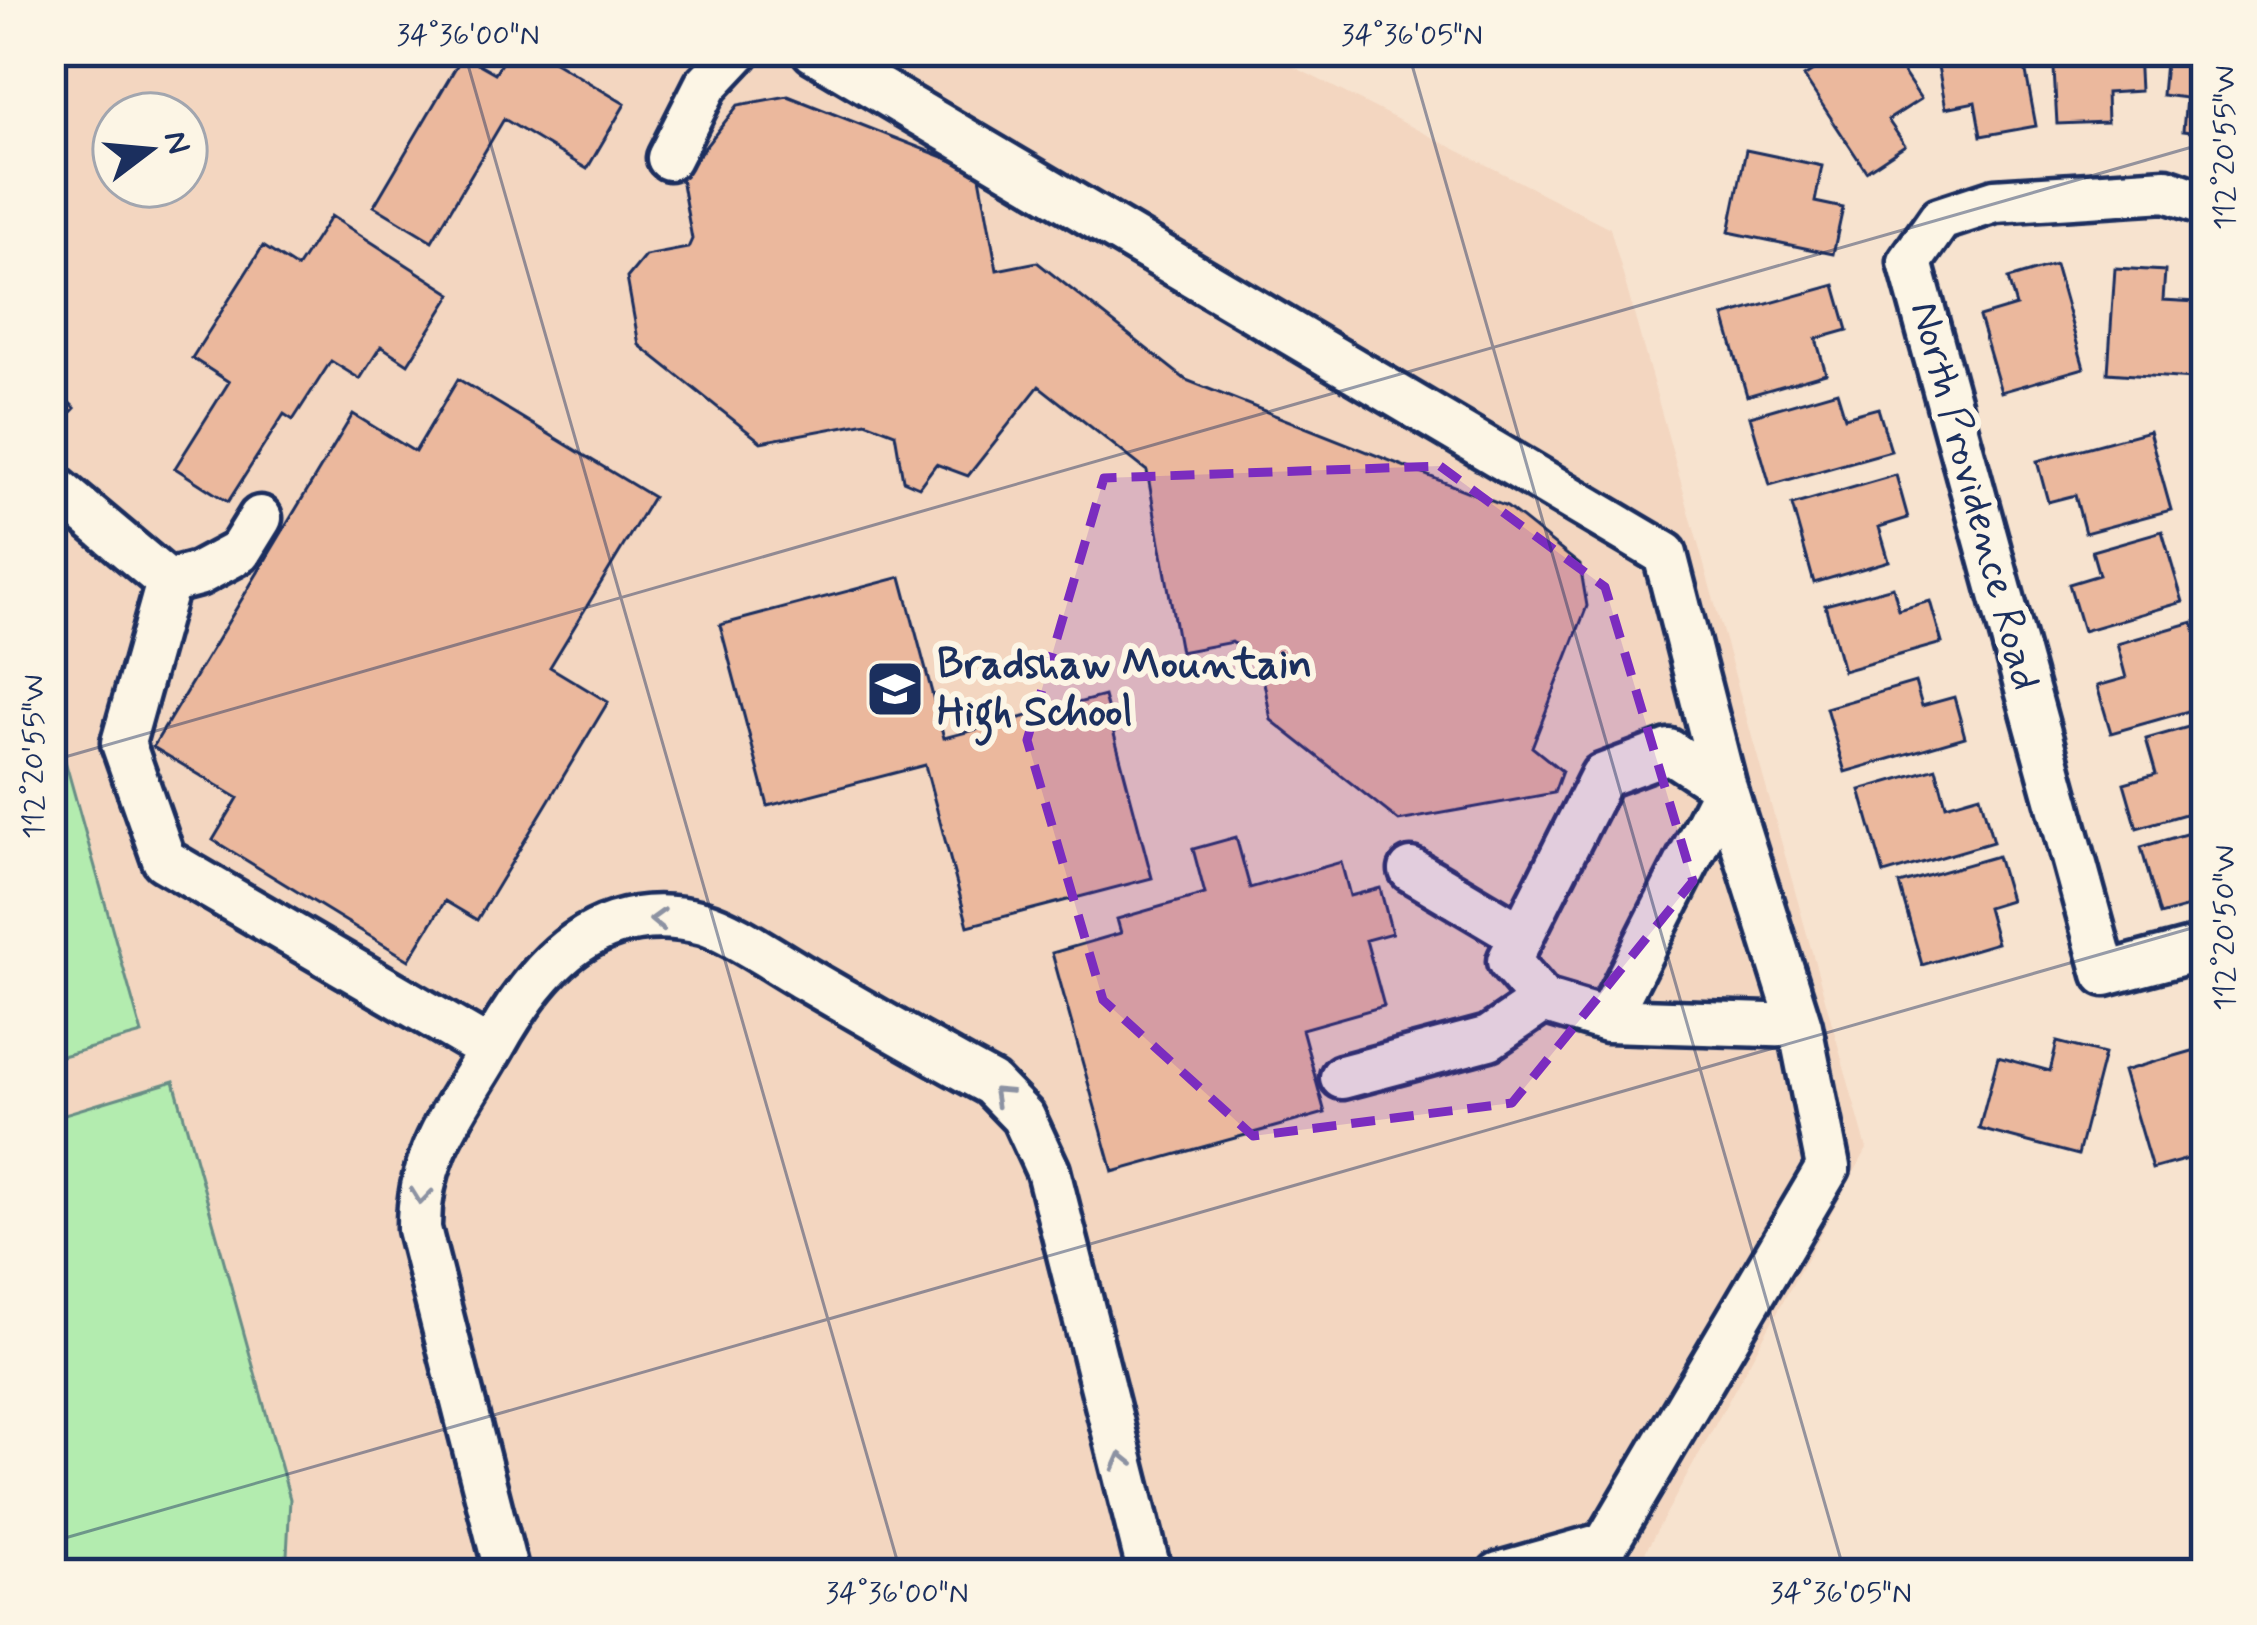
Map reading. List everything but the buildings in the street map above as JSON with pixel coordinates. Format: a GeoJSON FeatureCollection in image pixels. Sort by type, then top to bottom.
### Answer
{"type":"FeatureCollection","features":[{"type":"Feature","properties":{"kind":"street"},"geometry":{"type":"LineString","coordinates":[[669,158],[706,85],[738,51]]}},
{"type":"Feature","properties":{"kind":"street"},"geometry":{"type":"LineString","coordinates":[[814,51],[1664,554],[1725,788],[1800,1026],[1828,1167],[1606,1544],[1499,1574]]}},
{"type":"Feature","properties":{"kind":"street","name":"North Providence Road"},"geometry":{"type":"LineString","coordinates":[[2206,204],[2166,190],[1995,201],[1940,219],[1910,262],[2104,974],[2206,947]]}},
{"type":"Feature","properties":{"kind":"street"},"geometry":{"type":"LineString","coordinates":[[51,484],[168,582]]}},
{"type":"Feature","properties":{"kind":"street"},"geometry":{"type":"LineString","coordinates":[[168,582],[198,574],[239,552],[260,518]]}},
{"type":"Feature","properties":{"kind":"street"},"geometry":{"type":"LineString","coordinates":[[168,582],[123,743],[164,860],[490,1050]]}},
{"type":"Feature","properties":{"kind":"street"},"geometry":{"type":"LineString","coordinates":[[1725,788],[1669,751],[1602,776],[1509,961],[1543,1001],[1606,1020],[1800,1026]]}},
{"type":"Feature","properties":{"kind":"street"},"geometry":{"type":"LineString","coordinates":[[1606,1020],[1725,788]]}},
{"type":"Feature","properties":{"kind":"street"},"geometry":{"type":"LineString","coordinates":[[1412,870],[1522,936]]}},
{"type":"Feature","properties":{"kind":"street"},"geometry":{"type":"LineString","coordinates":[[507,1574],[419,1229],[419,1195],[426,1162],[521,994],[556,959],[599,928],[646,917],[705,923],[991,1084],[1023,1117],[1048,1171],[1150,1574]]}},
{"type":"Feature","properties":{"kind":"street"},"geometry":{"type":"LineString","coordinates":[[1342,1078],[1489,1038],[1543,1001]]}},
{"type":"Feature","properties":{"kind":"highlighted area"},"geometry":{"type":"Polygon","coordinates":[[[1440,466],[1605,587],[1693,881],[1512,1103],[1253,1136],[1103,1000],[1027,740],[1104,478],[1440,466]]]}},
{"type":"Feature","properties":{"kind":"shaded area","name":"Bradshaw Mountain High School"},"geometry":{"type":"Polygon","coordinates":[[[51,51],[1263,51],[1610,228],[1867,1149],[1633,1574],[51,1574],[51,51]]]}},
{"type":"Feature","properties":{"kind":"green space"},"geometry":{"type":"Polygon","coordinates":[[[51,711],[142,1034],[51,1059],[51,711]]]}},
{"type":"Feature","properties":{"kind":"green space"},"geometry":{"type":"Polygon","coordinates":[[[174,1081],[290,1499],[286,1574],[51,1574],[51,1118],[174,1081]]]}},
{"type":"Feature","properties":{"kind":"place","name":"Bradshaw Mountain High School"},"geometry":{"type":"Point","coordinates":[895,689]}}]}
